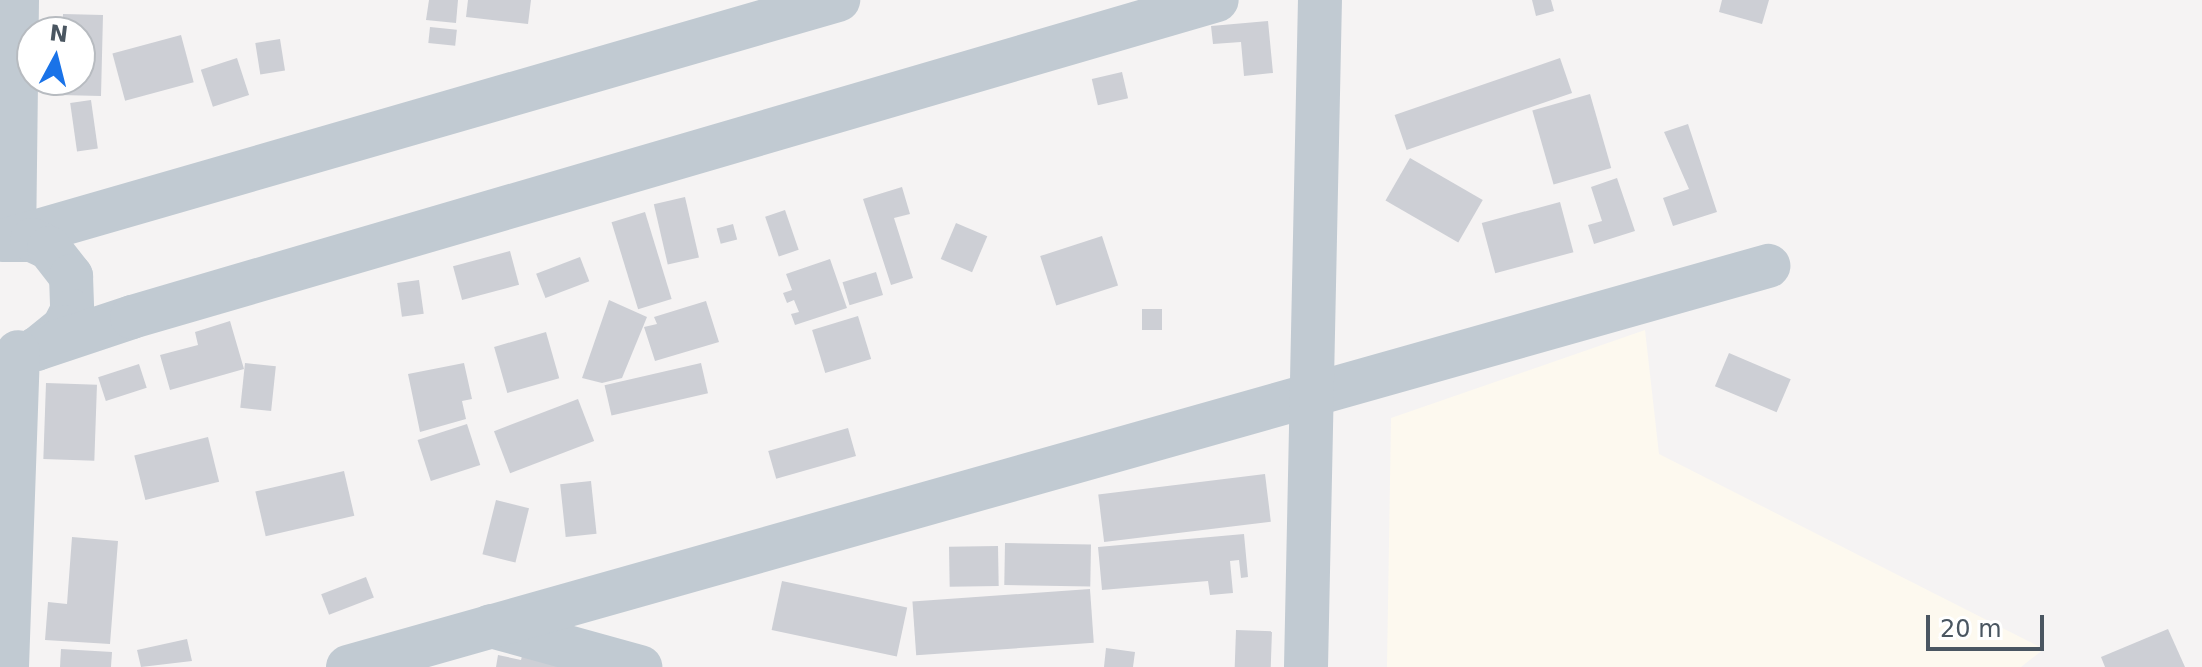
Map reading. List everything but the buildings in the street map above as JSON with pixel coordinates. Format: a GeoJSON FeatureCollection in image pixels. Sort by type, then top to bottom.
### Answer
{"type":"FeatureCollection","features":[{"type":"Feature","properties":{"kind":"street"},"geometry":{"type":"LineString","coordinates":[[7,239],[17,0]]}},
{"type":"Feature","properties":{"kind":"street"},"geometry":{"type":"LineString","coordinates":[[7,239],[838,0]]}},
{"type":"Feature","properties":{"kind":"street"},"geometry":{"type":"LineString","coordinates":[[14,352],[1217,0]]}},
{"type":"Feature","properties":{"kind":"street"},"geometry":{"type":"LineString","coordinates":[[1306,667],[1320,0]]}},
{"type":"Feature","properties":{"kind":"street"},"geometry":{"type":"LineString","coordinates":[[7,239],[49,248],[71,276],[74,294],[68,319],[52,341],[14,352]]}},
{"type":"Feature","properties":{"kind":"street"},"geometry":{"type":"LineString","coordinates":[[348,667],[396,660],[491,626],[1768,266]]}},
{"type":"Feature","properties":{"kind":"street"},"geometry":{"type":"LineString","coordinates":[[7,667],[14,352]]}},
{"type":"Feature","properties":{"kind":"street"},"geometry":{"type":"LineString","coordinates":[[491,626],[640,667]]}},
{"type":"Feature","properties":{"kind":"shaded area"},"geometry":{"type":"Polygon","coordinates":[[[1645,330],[1659,454],[2044,649],[2021,667],[1387,667],[1391,418],[1645,330]]]}}]}
